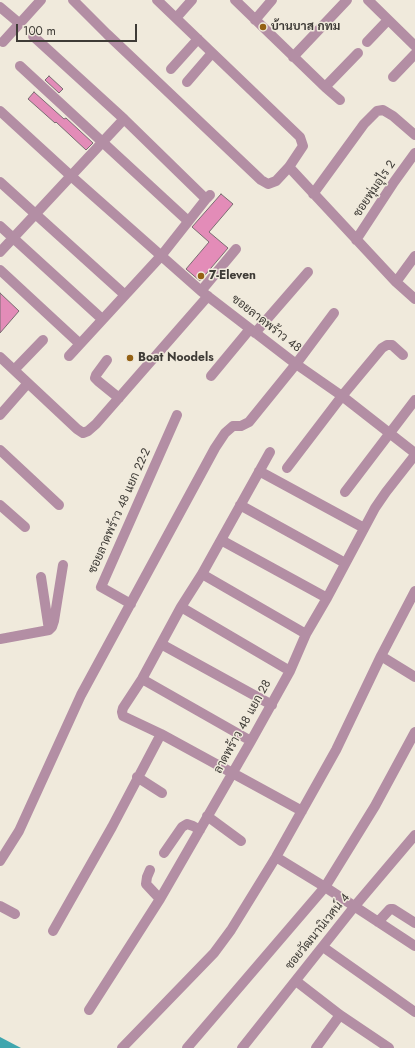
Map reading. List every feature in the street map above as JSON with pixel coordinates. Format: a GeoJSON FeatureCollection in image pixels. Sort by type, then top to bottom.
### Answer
{"type":"FeatureCollection","features":[{"type":"Feature","properties":{"kind":"street"},"geometry":{"type":"LineString","coordinates":[[4,42],[41,0]]}},
{"type":"Feature","properties":{"kind":"street"},"geometry":{"type":"LineString","coordinates":[[73,0],[261,180],[268,184],[276,181],[289,167],[303,146],[300,137],[158,0]]}},
{"type":"Feature","properties":{"kind":"street"},"geometry":{"type":"LineString","coordinates":[[176,18],[192,0]]}},
{"type":"Feature","properties":{"kind":"street"},"geometry":{"type":"LineString","coordinates":[[235,0],[293,57],[340,100]]}},
{"type":"Feature","properties":{"kind":"street"},"geometry":{"type":"LineString","coordinates":[[255,20],[272,0]]}},
{"type":"Feature","properties":{"kind":"street"},"geometry":{"type":"LineString","coordinates":[[293,57],[347,0]]}},
{"type":"Feature","properties":{"kind":"street"},"geometry":{"type":"LineString","coordinates":[[368,0],[415,46]]}},
{"type":"Feature","properties":{"kind":"street"},"geometry":{"type":"LineString","coordinates":[[0,7],[19,24]]}},
{"type":"Feature","properties":{"kind":"street"},"geometry":{"type":"LineString","coordinates":[[367,42],[388,20]]}},
{"type":"Feature","properties":{"kind":"street"},"geometry":{"type":"LineString","coordinates":[[33,36],[208,197],[161,256],[69,356]]}},
{"type":"Feature","properties":{"kind":"street"},"geometry":{"type":"LineString","coordinates":[[171,69],[198,39]]}},
{"type":"Feature","properties":{"kind":"street"},"geometry":{"type":"LineString","coordinates":[[187,82],[212,53]]}},
{"type":"Feature","properties":{"kind":"street"},"geometry":{"type":"LineString","coordinates":[[325,87],[358,53]]}},
{"type":"Feature","properties":{"kind":"street"},"geometry":{"type":"LineString","coordinates":[[393,77],[415,54]]}},
{"type":"Feature","properties":{"kind":"street"},"geometry":{"type":"LineString","coordinates":[[20,66],[188,221]]}},
{"type":"Feature","properties":{"kind":"street"},"geometry":{"type":"LineString","coordinates":[[314,194],[364,124],[377,111],[383,110],[393,116],[415,135]]}},
{"type":"Feature","properties":{"kind":"street","name":"ซอยลาดพร้าว 48"},"geometry":{"type":"LineString","coordinates":[[0,111],[204,294],[296,364],[342,396],[415,454]]}},
{"type":"Feature","properties":{"kind":"street"},"geometry":{"type":"LineString","coordinates":[[0,252],[124,119]]}},
{"type":"Feature","properties":{"kind":"street","name":"ซอยพุ่มอุไร 2"},"geometry":{"type":"LineString","coordinates":[[356,240],[415,153]]}},
{"type":"Feature","properties":{"kind":"street"},"geometry":{"type":"LineString","coordinates":[[289,167],[396,282],[415,299]]}},
{"type":"Feature","properties":{"kind":"street"},"geometry":{"type":"LineString","coordinates":[[0,182],[125,295]]}},
{"type":"Feature","properties":{"kind":"street"},"geometry":{"type":"LineString","coordinates":[[0,226],[102,319]]}},
{"type":"Feature","properties":{"kind":"street"},"geometry":{"type":"LineString","coordinates":[[0,357],[77,429],[84,433],[96,424],[119,398],[204,294],[236,249]]}},
{"type":"Feature","properties":{"kind":"street"},"geometry":{"type":"LineString","coordinates":[[396,282],[415,256]]}},
{"type":"Feature","properties":{"kind":"street"},"geometry":{"type":"LineString","coordinates":[[0,270],[80,344]]}},
{"type":"Feature","properties":{"kind":"street"},"geometry":{"type":"LineString","coordinates":[[211,376],[308,272]]}},
{"type":"Feature","properties":{"kind":"street"},"geometry":{"type":"LineString","coordinates":[[0,860],[19,831],[82,695],[215,448],[233,426],[241,426],[249,422],[334,314]]}},
{"type":"Feature","properties":{"kind":"street"},"geometry":{"type":"LineString","coordinates":[[14,370],[43,340]]}},
{"type":"Feature","properties":{"kind":"street"},"geometry":{"type":"LineString","coordinates":[[287,468],[342,396],[382,348],[387,345],[392,346],[404,355]]}},
{"type":"Feature","properties":{"kind":"street"},"geometry":{"type":"LineString","coordinates":[[107,360],[95,378],[119,398]]}},
{"type":"Feature","properties":{"kind":"street"},"geometry":{"type":"LineString","coordinates":[[0,415],[28,383]]}},
{"type":"Feature","properties":{"kind":"street"},"geometry":{"type":"LineString","coordinates":[[345,492],[415,400]]}},
{"type":"Feature","properties":{"kind":"street","name":"ซอยลาดพร้าว 48 แยก 22-2"},"geometry":{"type":"LineString","coordinates":[[131,604],[101,587],[177,415]]}},
{"type":"Feature","properties":{"kind":"street"},"geometry":{"type":"LineString","coordinates":[[0,450],[59,505]]}},
{"type":"Feature","properties":{"kind":"street"},"geometry":{"type":"LineString","coordinates":[[270,452],[202,574],[181,607],[142,679],[123,708],[122,712],[123,716],[161,734],[302,811]]}},
{"type":"Feature","properties":{"kind":"street","name":"ลาดพร้าว 48 แยก 28"},"geometry":{"type":"LineString","coordinates":[[89,1010],[160,899],[251,741],[290,670],[306,634],[364,528],[380,501],[415,454]]}},
{"type":"Feature","properties":{"kind":"street"},"geometry":{"type":"LineString","coordinates":[[259,471],[364,528]]}},
{"type":"Feature","properties":{"kind":"street"},"geometry":{"type":"LineString","coordinates":[[0,505],[25,527]]}},
{"type":"Feature","properties":{"kind":"street"},"geometry":{"type":"LineString","coordinates":[[240,505],[345,563]]}},
{"type":"Feature","properties":{"kind":"street"},"geometry":{"type":"LineString","coordinates":[[221,540],[327,598]]}},
{"type":"Feature","properties":{"kind":"street"},"geometry":{"type":"LineString","coordinates":[[0,639],[49,630],[52,627],[63,565]]}},
{"type":"Feature","properties":{"kind":"street"},"geometry":{"type":"LineString","coordinates":[[202,574],[306,634]]}},
{"type":"Feature","properties":{"kind":"street"},"geometry":{"type":"LineString","coordinates":[[41,577],[49,630]]}},
{"type":"Feature","properties":{"kind":"street"},"geometry":{"type":"LineString","coordinates":[[122,1048],[223,942],[231,930],[276,857],[336,750],[381,656],[415,591]]}},
{"type":"Feature","properties":{"kind":"street"},"geometry":{"type":"LineString","coordinates":[[181,607],[290,670]]}},
{"type":"Feature","properties":{"kind":"street"},"geometry":{"type":"LineString","coordinates":[[161,644],[272,704]]}},
{"type":"Feature","properties":{"kind":"street"},"geometry":{"type":"LineString","coordinates":[[381,656],[415,677]]}},
{"type":"Feature","properties":{"kind":"street"},"geometry":{"type":"LineString","coordinates":[[142,679],[251,741]]}},
{"type":"Feature","properties":{"kind":"street"},"geometry":{"type":"LineString","coordinates":[[187,1048],[325,887],[375,806],[415,732]]}},
{"type":"Feature","properties":{"kind":"street"},"geometry":{"type":"LineString","coordinates":[[53,931],[112,827],[161,734]]}},
{"type":"Feature","properties":{"kind":"street"},"geometry":{"type":"LineString","coordinates":[[137,777],[162,793]]}},
{"type":"Feature","properties":{"kind":"street"},"geometry":{"type":"LineString","coordinates":[[207,816],[241,841]]}},
{"type":"Feature","properties":{"kind":"street"},"geometry":{"type":"LineString","coordinates":[[164,853],[182,827],[187,824],[200,830]]}},
{"type":"Feature","properties":{"kind":"street","name":"ซอยวัฒนานิเวศน์ 4"},"geometry":{"type":"LineString","coordinates":[[242,1048],[354,907],[415,835]]}},
{"type":"Feature","properties":{"kind":"street"},"geometry":{"type":"LineString","coordinates":[[276,857],[415,946]]}},
{"type":"Feature","properties":{"kind":"street"},"geometry":{"type":"LineString","coordinates":[[150,870],[146,884],[160,899]]}},
{"type":"Feature","properties":{"kind":"street"},"geometry":{"type":"LineString","coordinates":[[0,906],[15,914]]}},
{"type":"Feature","properties":{"kind":"street"},"geometry":{"type":"LineString","coordinates":[[378,922],[387,911],[393,909],[415,923]]}},
{"type":"Feature","properties":{"kind":"street"},"geometry":{"type":"LineString","coordinates":[[323,947],[415,1012]]}},
{"type":"Feature","properties":{"kind":"street"},"geometry":{"type":"LineString","coordinates":[[296,981],[385,1047]]}},
{"type":"Feature","properties":{"kind":"street"},"geometry":{"type":"LineString","coordinates":[[316,1048],[340,1015]]}},
{"type":"Feature","properties":{"kind":"water"},"geometry":{"type":"Polygon","coordinates":[[[0,1037],[21,1048],[0,1048],[0,1037]]]}},
{"type":"Feature","properties":{"kind":"building"},"geometry":{"type":"Polygon","coordinates":[[[49,76],[63,89],[59,93],[45,80],[49,76]]]}},
{"type":"Feature","properties":{"kind":"building"},"geometry":{"type":"Polygon","coordinates":[[[34,92],[64,119],[66,118],[93,143],[86,150],[56,122],[55,123],[28,99],[34,92]]]}},
{"type":"Feature","properties":{"kind":"building"},"geometry":{"type":"Polygon","coordinates":[[[221,194],[233,204],[209,232],[228,248],[200,281],[186,269],[209,242],[192,227],[221,194]]]}},
{"type":"Feature","properties":{"kind":"building"},"geometry":{"type":"Polygon","coordinates":[[[0,293],[19,311],[0,333],[0,293]]]}},
{"type":"Feature","properties":{"kind":"place","name":"บ้านบาส กทม"},"geometry":{"type":"Point","coordinates":[263,27]}},
{"type":"Feature","properties":{"kind":"place","name":"7-Eleven"},"geometry":{"type":"Point","coordinates":[201,276]}},
{"type":"Feature","properties":{"kind":"place","name":"Boat Noodels"},"geometry":{"type":"Point","coordinates":[130,358]}}]}
